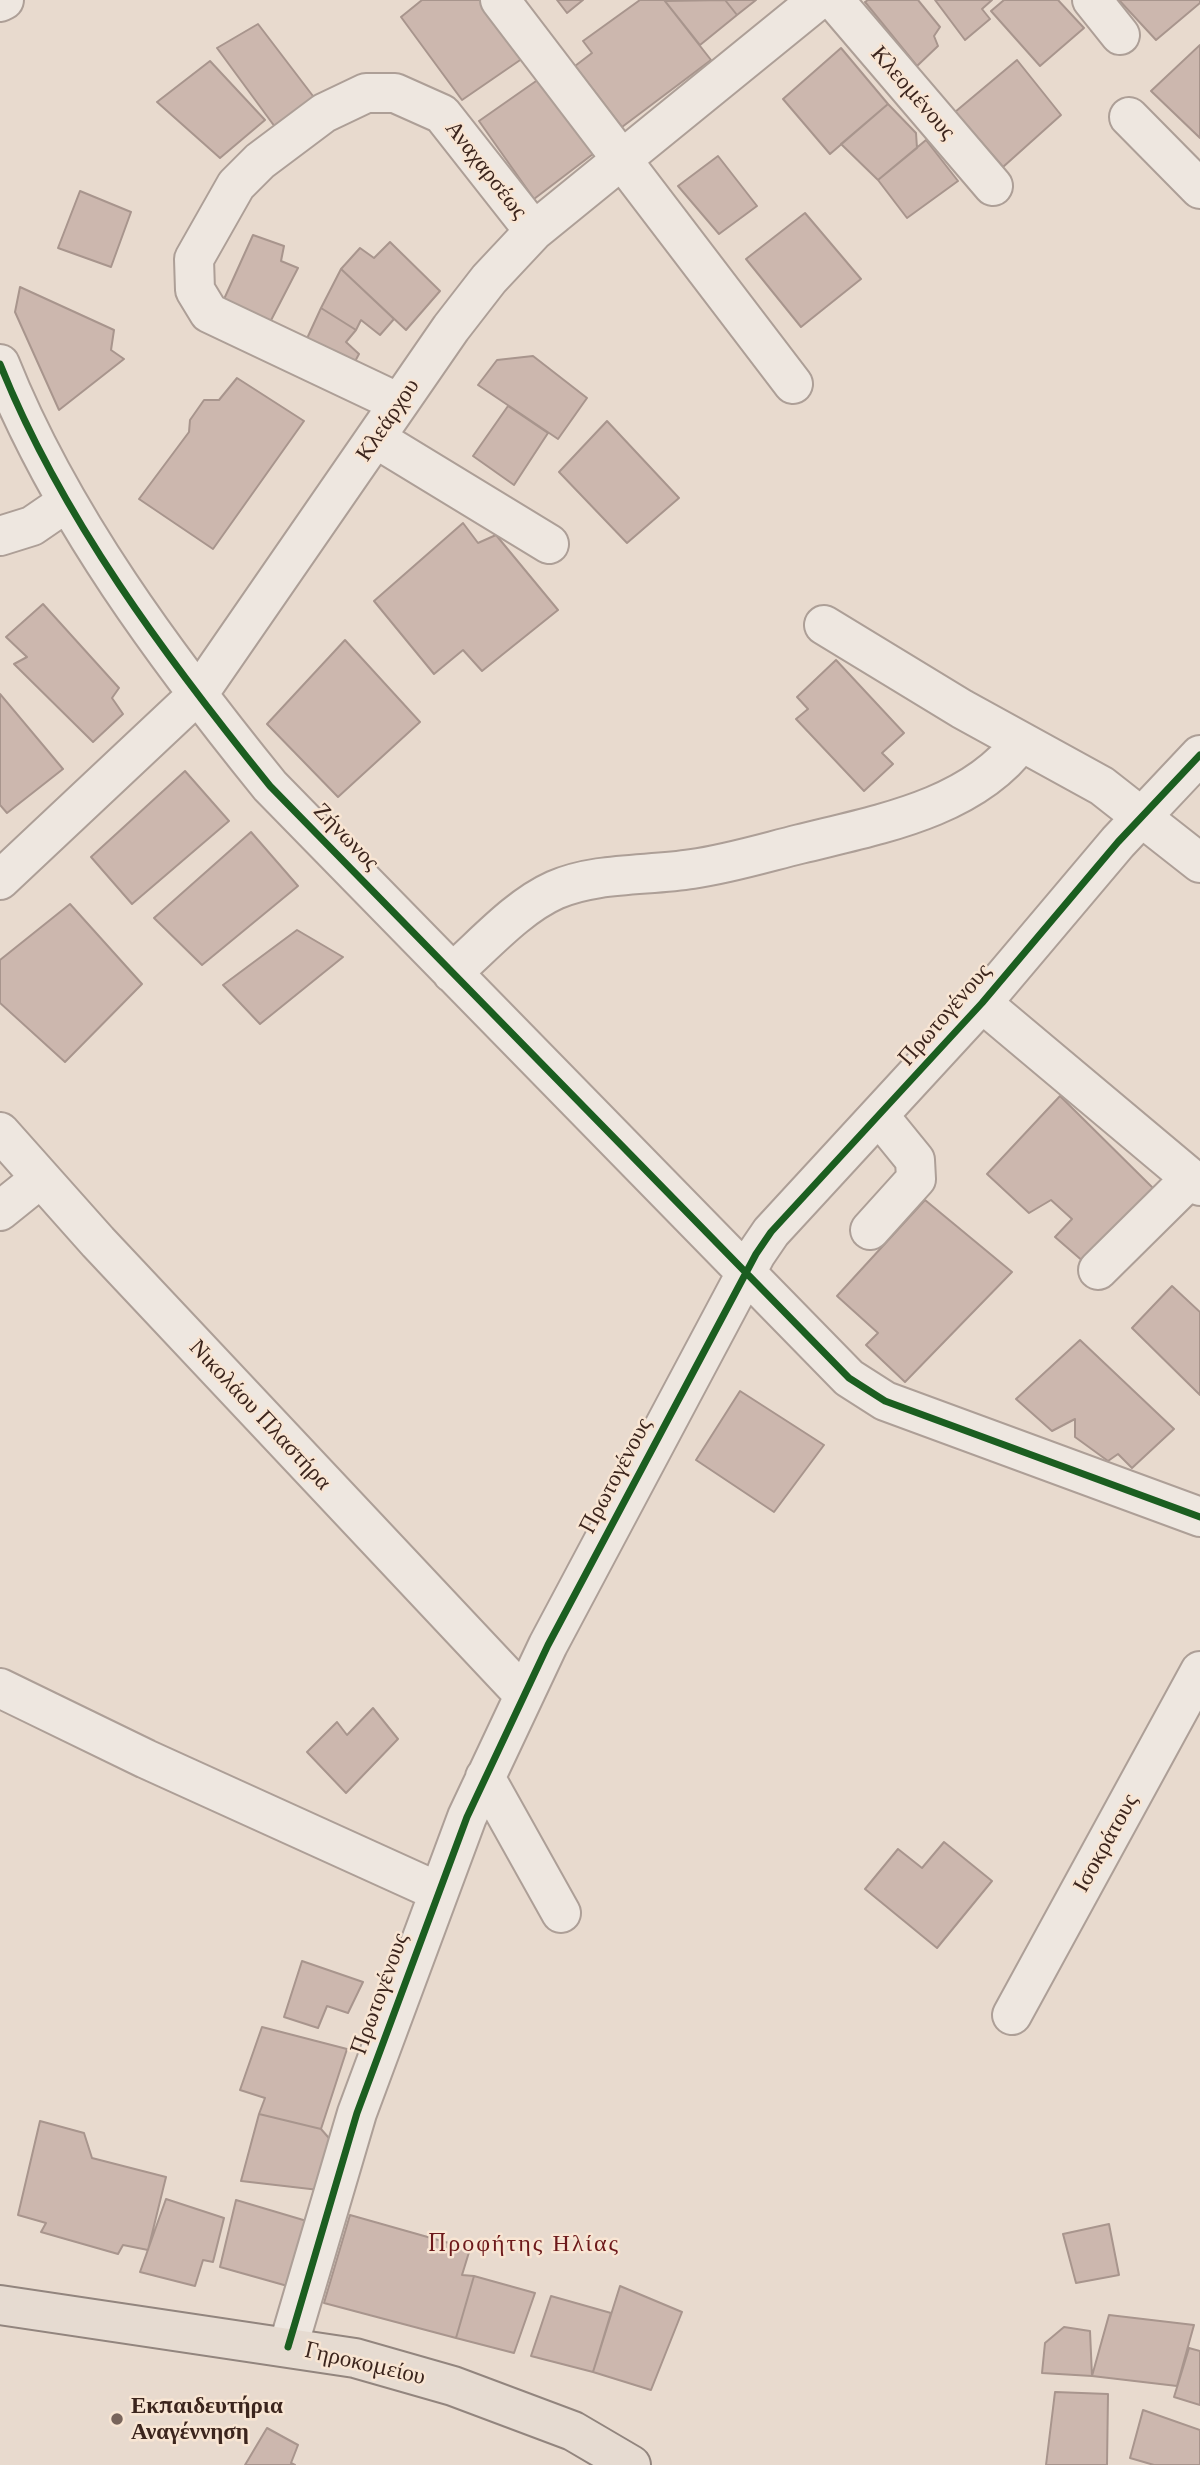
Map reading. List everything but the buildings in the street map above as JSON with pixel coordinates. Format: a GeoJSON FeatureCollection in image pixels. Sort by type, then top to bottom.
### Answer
{"type":"FeatureCollection","features":[{"type":"Feature","properties":{"kind":"main road","name":"Γηροκομείου"},"geometry":{"type":"LineString","coordinates":[[0,2305],[288,2347],[389,2365],[573,2431],[631,2465]]}},
{"type":"Feature","properties":{"kind":"street"},"geometry":{"type":"LineString","coordinates":[[499,0],[793,384]]}},
{"type":"Feature","properties":{"kind":"street","name":"Κλεάρχου"},"geometry":{"type":"LineString","coordinates":[[0,880],[199,693],[470,303],[534,231],[818,0]]}},
{"type":"Feature","properties":{"kind":"street","name":"Κλεομένους"},"geometry":{"type":"LineString","coordinates":[[834,0],[993,186]]}},
{"type":"Feature","properties":{"kind":"street"},"geometry":{"type":"LineString","coordinates":[[1092,0],[1120,35]]}},
{"type":"Feature","properties":{"kind":"street","name":"Αναχαρσέως"},"geometry":{"type":"LineString","coordinates":[[398,403],[209,313],[195,290],[194,258],[236,185],[260,161],[324,113],[366,93],[395,93],[442,114],[534,231]]}},
{"type":"Feature","properties":{"kind":"street"},"geometry":{"type":"LineString","coordinates":[[1129,117],[1200,190]]}},
{"type":"Feature","properties":{"kind":"street","name":"Ζήνωνος"},"geometry":{"type":"LineString","coordinates":[[0,364],[67,502],[199,693],[270,786],[849,1378],[868,1393],[1200,1517]]}},
{"type":"Feature","properties":{"kind":"street"},"geometry":{"type":"LineString","coordinates":[[375,438],[549,544]]}},
{"type":"Feature","properties":{"kind":"street"},"geometry":{"type":"LineString","coordinates":[[0,536],[33,526],[67,502]]}},
{"type":"Feature","properties":{"kind":"street"},"geometry":{"type":"LineString","coordinates":[[824,625],[1021,741],[1094,780],[1200,863]]}},
{"type":"Feature","properties":{"kind":"street"},"geometry":{"type":"LineString","coordinates":[[452,973],[519,914],[555,890],[582,882],[694,869],[869,827],[947,799],[989,776],[1006,762],[1021,741]]}},
{"type":"Feature","properties":{"kind":"street","name":"Πρωτογένους"},"geometry":{"type":"LineString","coordinates":[[288,2347],[357,2113],[485,1777],[524,1695],[745,1274],[771,1232],[880,1117],[982,1003],[1142,815],[1200,755]]}},
{"type":"Feature","properties":{"kind":"street"},"geometry":{"type":"LineString","coordinates":[[982,1003],[1196,1182],[1098,1270]]}},
{"type":"Feature","properties":{"kind":"street"},"geometry":{"type":"LineString","coordinates":[[870,1230],[916,1179],[915,1160],[880,1117]]}},
{"type":"Feature","properties":{"kind":"street","name":"Νικολάου Πλαστήρα"},"geometry":{"type":"LineString","coordinates":[[0,1132],[524,1695]]}},
{"type":"Feature","properties":{"kind":"street"},"geometry":{"type":"LineString","coordinates":[[0,1211],[41,1178]]}},
{"type":"Feature","properties":{"kind":"street","name":"Ισοκράτους"},"geometry":{"type":"LineString","coordinates":[[1012,2015],[1200,1671]]}},
{"type":"Feature","properties":{"kind":"street"},"geometry":{"type":"LineString","coordinates":[[0,1688],[146,1759],[439,1892]]}},
{"type":"Feature","properties":{"kind":"street"},"geometry":{"type":"LineString","coordinates":[[485,1777],[561,1913]]}},
{"type":"Feature","properties":{"kind":"cycle path"},"geometry":{"type":"LineString","coordinates":[[0,364],[53,477],[119,585],[193,688],[270,786],[849,1378],[885,1401],[1200,1517]]}},
{"type":"Feature","properties":{"kind":"cycle path"},"geometry":{"type":"LineString","coordinates":[[288,2347],[357,2113],[467,1817],[548,1645],[756,1254],[771,1232],[982,1003],[1118,842],[1200,755]]}},
{"type":"Feature","properties":{"kind":"place","name":"Εκπαιδευτήρια Αναγέννηση"},"geometry":{"type":"Point","coordinates":[117,2419]}},
{"type":"Feature","properties":{"kind":"district","name":"Προφήτης Ηλίας"},"geometry":{"type":"Point","coordinates":[524,2244]}}]}
